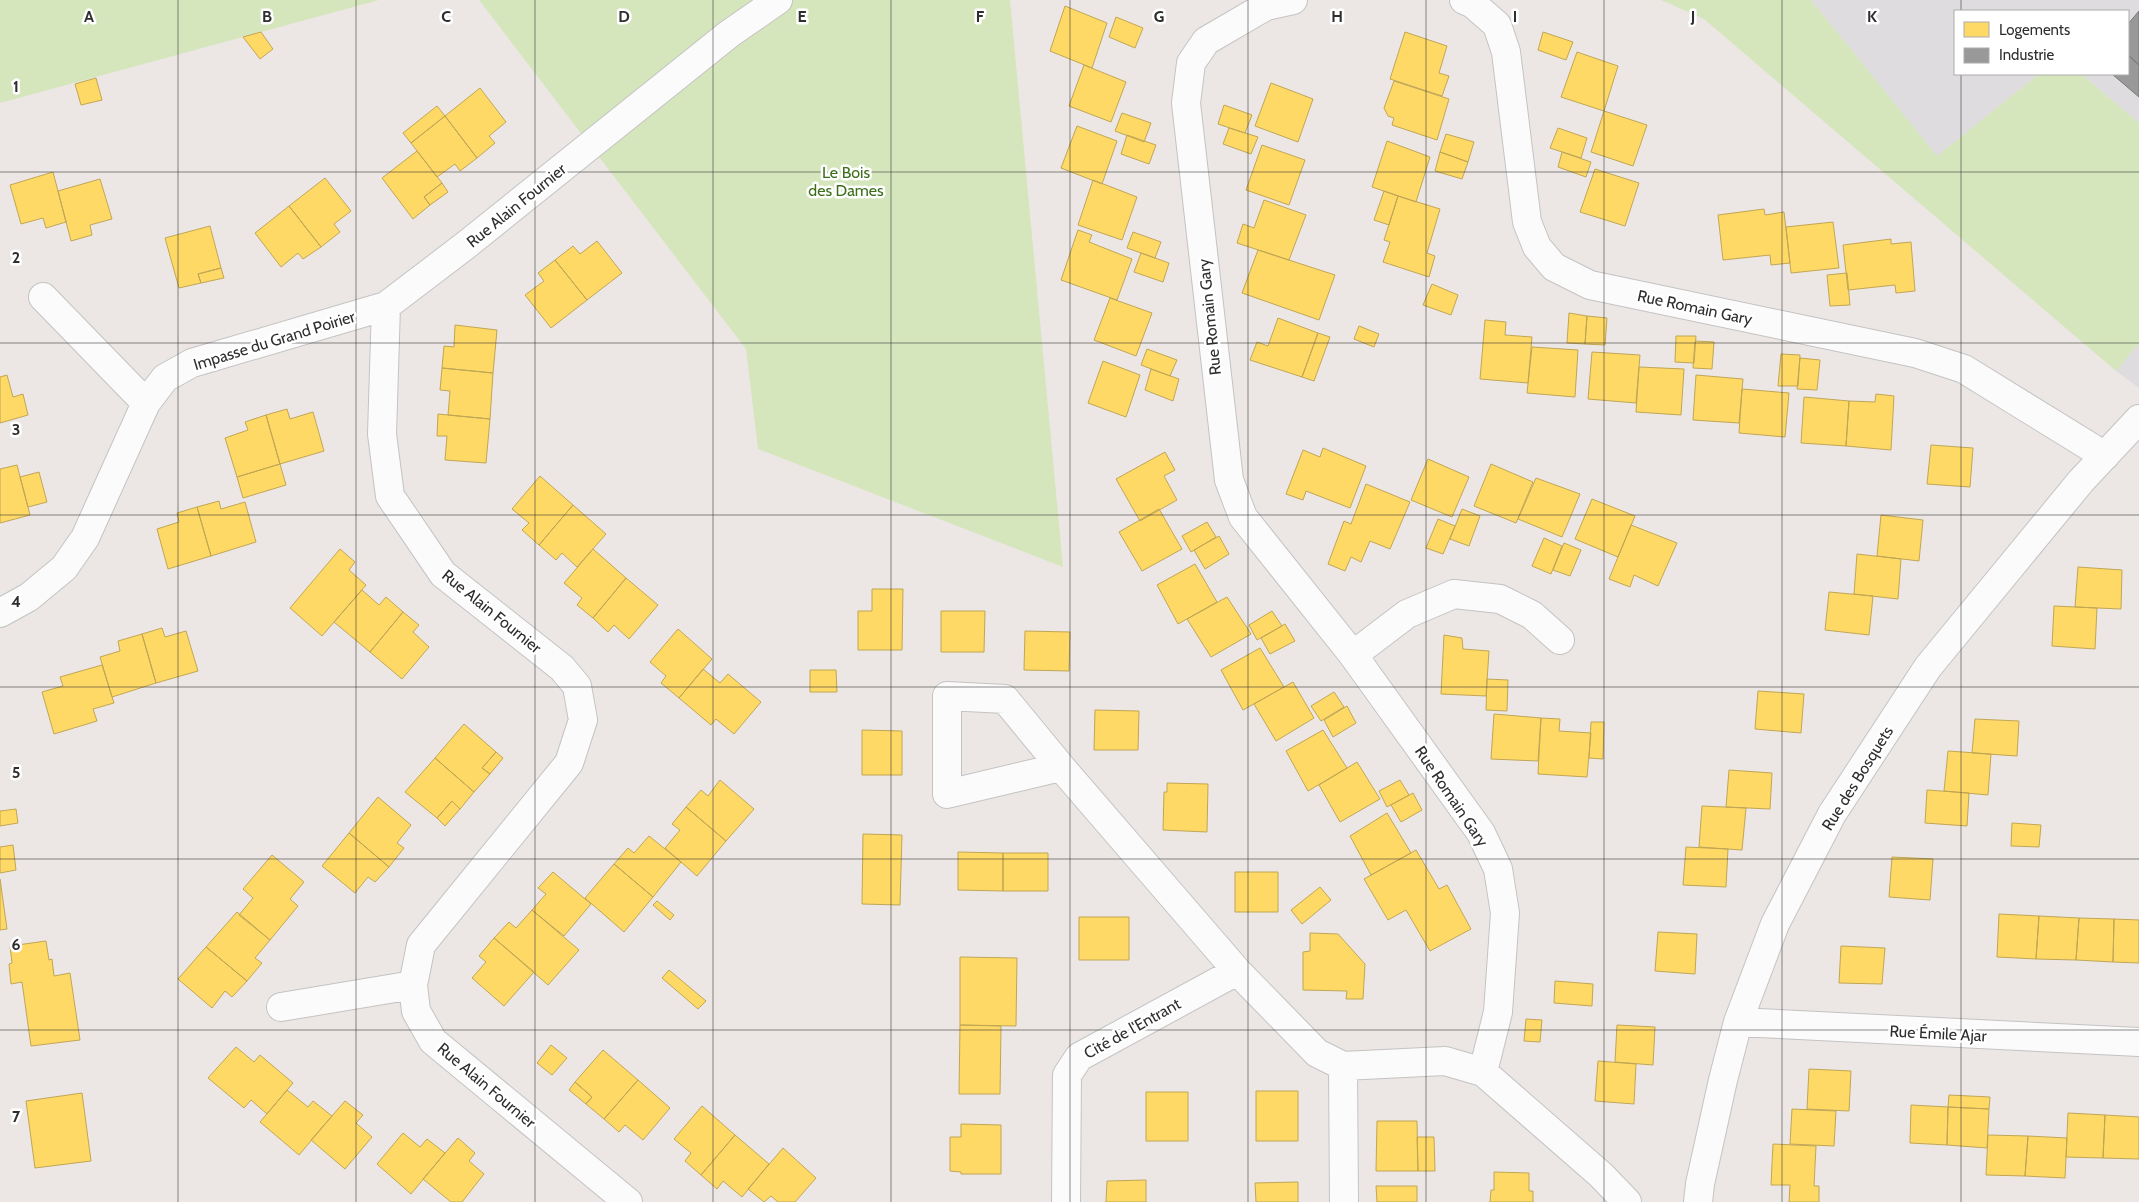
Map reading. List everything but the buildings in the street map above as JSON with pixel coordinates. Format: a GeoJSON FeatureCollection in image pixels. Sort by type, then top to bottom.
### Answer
{"type":"FeatureCollection","features":[{"type":"Feature","properties":{"kind":"street","name":"Rue Alain Fournier"},"geometry":{"type":"LineString","coordinates":[[628,1202],[434,1041],[416,1011],[413,985],[421,945],[569,763],[583,720],[578,686],[562,668],[444,574],[390,496],[382,434],[386,306],[466,245],[729,34],[778,0]]}},
{"type":"Feature","properties":{"kind":"street","name":"Rue Romain Gary"},"geometry":{"type":"LineString","coordinates":[[1293,0],[1265,3],[1206,41],[1190,63],[1186,103],[1228,480],[1243,518],[1353,655],[1481,833],[1498,869],[1505,913],[1498,1012],[1484,1072]]}},
{"type":"Feature","properties":{"kind":"street","name":"Rue Romain Gary"},"geometry":{"type":"LineString","coordinates":[[1464,0],[1473,4],[1497,25],[1506,52],[1527,222],[1537,247],[1554,267],[1590,285],[1915,353],[1964,369],[2105,456]]}},
{"type":"Feature","properties":{"kind":"street"},"geometry":{"type":"LineString","coordinates":[[43,297],[146,403]]}},
{"type":"Feature","properties":{"kind":"street","name":"Impasse du Grand Poirier"},"geometry":{"type":"LineString","coordinates":[[0,613],[28,597],[64,568],[85,538],[146,403],[165,378],[192,363],[386,306]]}},
{"type":"Feature","properties":{"kind":"street","name":"Rue des Bosquets"},"geometry":{"type":"LineString","coordinates":[[1698,1202],[1700,1184],[1722,1080],[1738,1022],[1775,924],[1832,814],[1928,667],[2081,482],[2138,423]]}},
{"type":"Feature","properties":{"kind":"street"},"geometry":{"type":"LineString","coordinates":[[1353,655],[1407,614],[1454,594],[1500,599],[1532,615],[1560,640]]}},
{"type":"Feature","properties":{"kind":"street"},"geometry":{"type":"LineString","coordinates":[[1061,767],[947,794],[947,696],[1005,699],[1061,767],[1237,971],[1317,1053],[1343,1066],[1444,1061],[1484,1072],[1601,1175],[1627,1202]]}},
{"type":"Feature","properties":{"kind":"street","name":"Cité de l'Entrant"},"geometry":{"type":"LineString","coordinates":[[1066,1202],[1066,1075],[1079,1057],[1237,971]]}},
{"type":"Feature","properties":{"kind":"street"},"geometry":{"type":"LineString","coordinates":[[281,1007],[413,985]]}},
{"type":"Feature","properties":{"kind":"street","name":"Rue Émile Ajar"},"geometry":{"type":"LineString","coordinates":[[1738,1022],[2139,1042]]}},
{"type":"Feature","properties":{"kind":"street"},"geometry":{"type":"LineString","coordinates":[[1343,1066],[1344,1202]]}},
{"type":"Feature","properties":{"kind":"shaded area"},"geometry":{"type":"Polygon","coordinates":[[[1811,0],[2139,0],[2139,123],[2082,75],[2129,75],[2129,10],[1954,10],[1954,75],[2038,75],[1937,157],[1811,0]]]}},
{"type":"Feature","properties":{"kind":"shaded area"},"geometry":{"type":"Polygon","coordinates":[[[2139,343],[2139,388],[2116,371],[2139,343]]]}},
{"type":"Feature","properties":{"kind":"green space"},"geometry":{"type":"Polygon","coordinates":[[[0,0],[379,0],[0,103],[0,0]]]}},
{"type":"Feature","properties":{"kind":"green space","name":"Le Bois des Dames"},"geometry":{"type":"Polygon","coordinates":[[[479,0],[1010,0],[1063,567],[758,449],[746,349],[479,0]]]}},
{"type":"Feature","properties":{"kind":"green space"},"geometry":{"type":"Polygon","coordinates":[[[1661,0],[1811,0],[1937,156],[2038,75],[2082,75],[2139,123],[2139,343],[2116,371],[1704,19],[1661,0]]]}}]}
